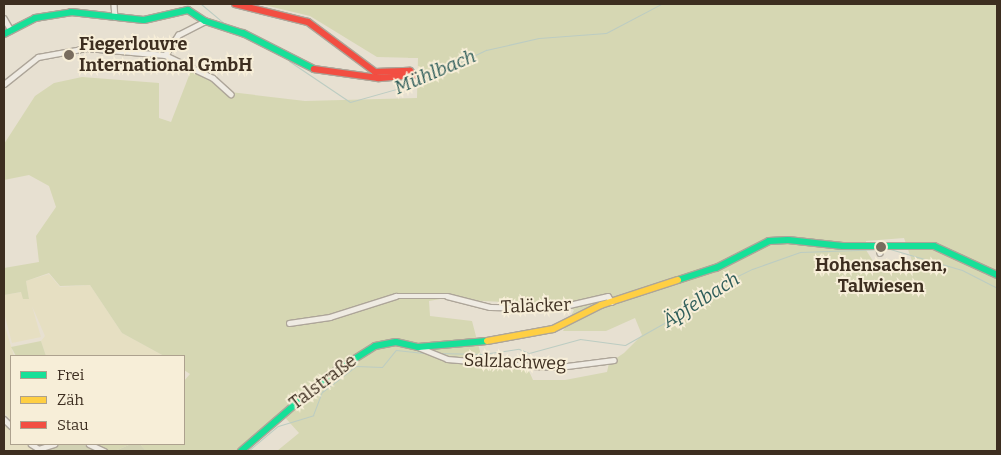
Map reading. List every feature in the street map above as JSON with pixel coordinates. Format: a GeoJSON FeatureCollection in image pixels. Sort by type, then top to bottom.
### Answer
{"type":"FeatureCollection","features":[{"type":"Feature","properties":{"kind":"street"},"geometry":{"type":"LineString","coordinates":[[114,4],[115,17]]}},
{"type":"Feature","properties":{"kind":"street"},"geometry":{"type":"LineString","coordinates":[[4,34],[35,18],[70,12],[144,20],[181,9],[194,12],[205,21],[242,33],[309,68],[378,78],[408,77],[413,72],[375,72],[308,22],[235,4]]}},
{"type":"Feature","properties":{"kind":"street"},"geometry":{"type":"LineString","coordinates":[[4,18],[11,30]]}},
{"type":"Feature","properties":{"kind":"street"},"geometry":{"type":"LineString","coordinates":[[165,55],[178,35],[205,21]]}},
{"type":"Feature","properties":{"kind":"street"},"geometry":{"type":"LineString","coordinates":[[4,84],[38,57],[71,49],[165,55],[213,78],[231,94]]}},
{"type":"Feature","properties":{"kind":"street"},"geometry":{"type":"LineString","coordinates":[[612,302],[716,268],[769,241],[788,240],[843,246],[934,246],[997,275]]}},
{"type":"Feature","properties":{"kind":"street"},"geometry":{"type":"LineString","coordinates":[[878,245],[880,253]]}},
{"type":"Feature","properties":{"kind":"street","name":"Taläcker"},"geometry":{"type":"LineString","coordinates":[[289,323],[330,317],[396,296],[447,296],[490,307],[556,308],[590,303],[608,296],[612,302],[553,330],[476,343],[418,347]]}},
{"type":"Feature","properties":{"kind":"street","name":"Talstraße"},"geometry":{"type":"LineString","coordinates":[[242,451],[291,405],[358,355],[375,346],[396,342],[418,347]]}},
{"type":"Feature","properties":{"kind":"street","name":"Salzlachweg"},"geometry":{"type":"LineString","coordinates":[[418,347],[447,359],[530,366],[559,367],[614,360]]}},
{"type":"Feature","properties":{"kind":"street"},"geometry":{"type":"LineString","coordinates":[[33,445],[39,449],[51,445]]}},
{"type":"Feature","properties":{"kind":"street"},"geometry":{"type":"LineString","coordinates":[[91,445],[104,451]]}},
{"type":"Feature","properties":{"kind":"shaded area"},"geometry":{"type":"Polygon","coordinates":[[[49,274],[60,287],[90,285],[122,333],[162,355],[46,355],[41,341],[45,336],[32,306],[41,337],[12,343],[4,313],[4,295],[22,292],[29,299],[26,281],[49,274]]]}},
{"type":"Feature","properties":{"kind":"shaded area"},"geometry":{"type":"Polygon","coordinates":[[[4,323],[14,355],[10,355],[10,419],[4,413],[4,323]]]}},
{"type":"Feature","properties":{"kind":"shaded area"},"geometry":{"type":"Polygon","coordinates":[[[4,424],[10,430],[10,445],[28,445],[37,451],[4,451],[4,424]]]}},
{"type":"Feature","properties":{"kind":"green space"},"geometry":{"type":"Polygon","coordinates":[[[260,4],[997,4],[997,451],[277,451],[299,433],[281,413],[238,451],[146,451],[141,445],[185,445],[185,380],[190,374],[185,371],[185,355],[162,355],[122,333],[90,285],[60,286],[49,273],[26,281],[29,299],[23,299],[21,292],[4,295],[4,268],[39,262],[36,236],[56,207],[49,186],[29,175],[4,180],[4,144],[35,96],[54,83],[82,77],[159,83],[159,118],[171,122],[192,68],[230,92],[305,101],[417,98],[418,58],[377,57],[310,16],[260,4]],[[904,238],[866,241],[866,250],[873,261],[912,261],[904,238]],[[440,299],[429,301],[430,316],[472,321],[483,363],[528,369],[533,380],[565,380],[607,372],[609,363],[624,353],[642,335],[635,318],[606,331],[563,331],[574,310],[565,305],[440,299]]]}},
{"type":"Feature","properties":{"kind":"green space"},"geometry":{"type":"Polygon","coordinates":[[[41,341],[46,355],[15,355],[11,347],[41,341]]]}},
{"type":"Feature","properties":{"kind":"green space"},"geometry":{"type":"Polygon","coordinates":[[[55,445],[85,445],[101,451],[39,451],[55,445]]]}},
{"type":"Feature","properties":{"kind":"green space"},"geometry":{"type":"Polygon","coordinates":[[[85,445],[129,445],[115,451],[101,451],[85,445]]]}},
{"type":"Feature","properties":{"kind":"green space"},"geometry":{"type":"Polygon","coordinates":[[[129,445],[141,445],[146,451],[115,451],[129,445]]]}},
{"type":"Feature","properties":{"kind":"waterway","name":"Mühlbach"},"geometry":{"type":"LineString","coordinates":[[201,4],[225,24]]}},
{"type":"Feature","properties":{"kind":"waterway","name":"Mühlbach"},"geometry":{"type":"LineString","coordinates":[[289,61],[350,102],[414,84],[486,50],[539,38],[606,33],[661,4]]}},
{"type":"Feature","properties":{"kind":"waterway","name":"Äpfelbach"},"geometry":{"type":"LineString","coordinates":[[437,353],[482,354],[519,349],[529,353],[580,339],[625,345],[691,308],[717,286],[752,269],[800,252],[886,249]]}},
{"type":"Feature","properties":{"kind":"waterway","name":"Äpfelbach"},"geometry":{"type":"LineString","coordinates":[[890,249],[962,270],[997,288]]}},
{"type":"Feature","properties":{"kind":"waterway","name":"Äpfelbach"},"geometry":{"type":"LineString","coordinates":[[248,451],[278,426],[313,415],[322,392],[356,366],[382,367],[396,350],[426,353]]}},
{"type":"Feature","properties":{"kind":"traffic: fast"},"geometry":{"type":"LineString","coordinates":[[4,34],[35,18],[71,12],[144,20],[188,10],[205,21],[243,33],[314,69]]}},
{"type":"Feature","properties":{"kind":"traffic: fast"},"geometry":{"type":"LineString","coordinates":[[678,280],[716,268],[769,241],[788,240],[843,246],[934,246],[997,275]]}},
{"type":"Feature","properties":{"kind":"traffic: fast"},"geometry":{"type":"LineString","coordinates":[[241,451],[329,375],[375,346],[396,342],[418,347],[487,341]]}},
{"type":"Feature","properties":{"kind":"traffic: slow"},"geometry":{"type":"LineString","coordinates":[[487,341],[553,329],[601,305],[678,280]]}},
{"type":"Feature","properties":{"kind":"traffic: jam"},"geometry":{"type":"LineString","coordinates":[[235,4],[308,22],[375,72],[410,71],[414,75],[378,78],[314,69]]}},
{"type":"Feature","properties":{"kind":"place","name":"Fiegerlouvre International GmbH"},"geometry":{"type":"Point","coordinates":[69,55]}},
{"type":"Feature","properties":{"kind":"place","name":"Hohensachsen, Talwiesen"},"geometry":{"type":"Point","coordinates":[881,247]}}]}
